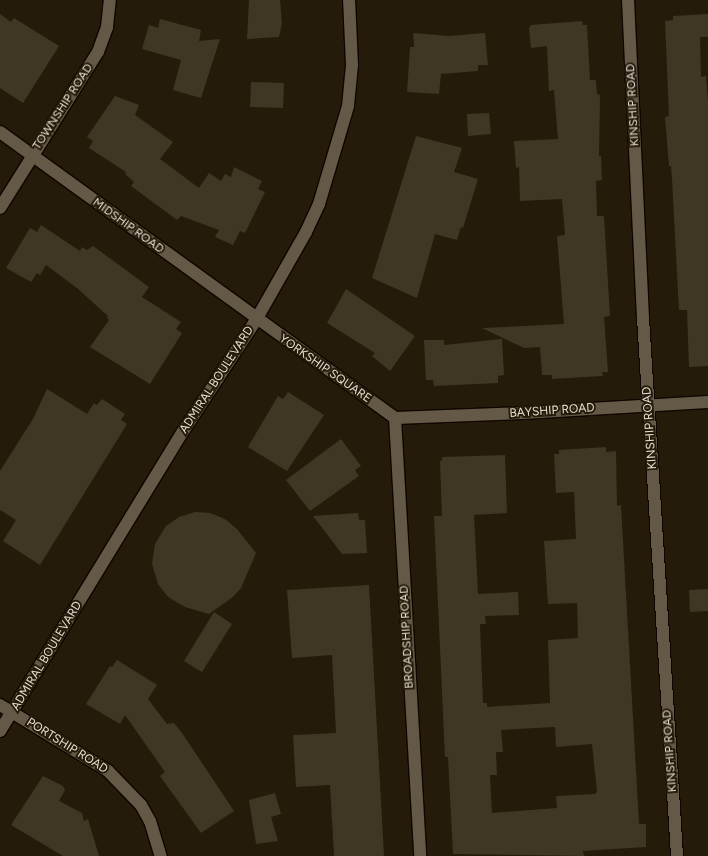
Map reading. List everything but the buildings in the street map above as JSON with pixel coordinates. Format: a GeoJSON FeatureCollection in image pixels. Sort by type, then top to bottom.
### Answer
{"type":"FeatureCollection","features":[{"type":"Feature","properties":{"kind":"street","name":"TOWNSHIP ROAD"},"geometry":{"type":"LineString","coordinates":[[0,208],[98,52],[107,27],[110,0]]}},
{"type":"Feature","properties":{"kind":"street","name":"ADMIRAL BOULEVARD"},"geometry":{"type":"LineString","coordinates":[[0,731],[184,430],[256,320],[306,232],[319,204],[348,106],[352,65],[349,0]]}},
{"type":"Feature","properties":{"kind":"street","name":"KINSHIP ROAD"},"geometry":{"type":"LineString","coordinates":[[628,0],[649,404],[677,856]]}},
{"type":"Feature","properties":{"kind":"street","name":"MIDSHIP ROAD"},"geometry":{"type":"LineString","coordinates":[[0,132],[256,320]]}},
{"type":"Feature","properties":{"kind":"street","name":"YORKSHIP SQUARE"},"geometry":{"type":"LineString","coordinates":[[256,320],[395,418]]}},
{"type":"Feature","properties":{"kind":"street","name":"BAYSHIP ROAD"},"geometry":{"type":"LineString","coordinates":[[395,418],[523,413],[649,404],[708,402]]}},
{"type":"Feature","properties":{"kind":"street","name":"BROADSHIP ROAD"},"geometry":{"type":"LineString","coordinates":[[395,418],[420,856]]}},
{"type":"Feature","properties":{"kind":"street","name":"PORTSHIP ROAD"},"geometry":{"type":"LineString","coordinates":[[0,705],[108,771],[141,805],[150,820],[161,856]]}}]}
